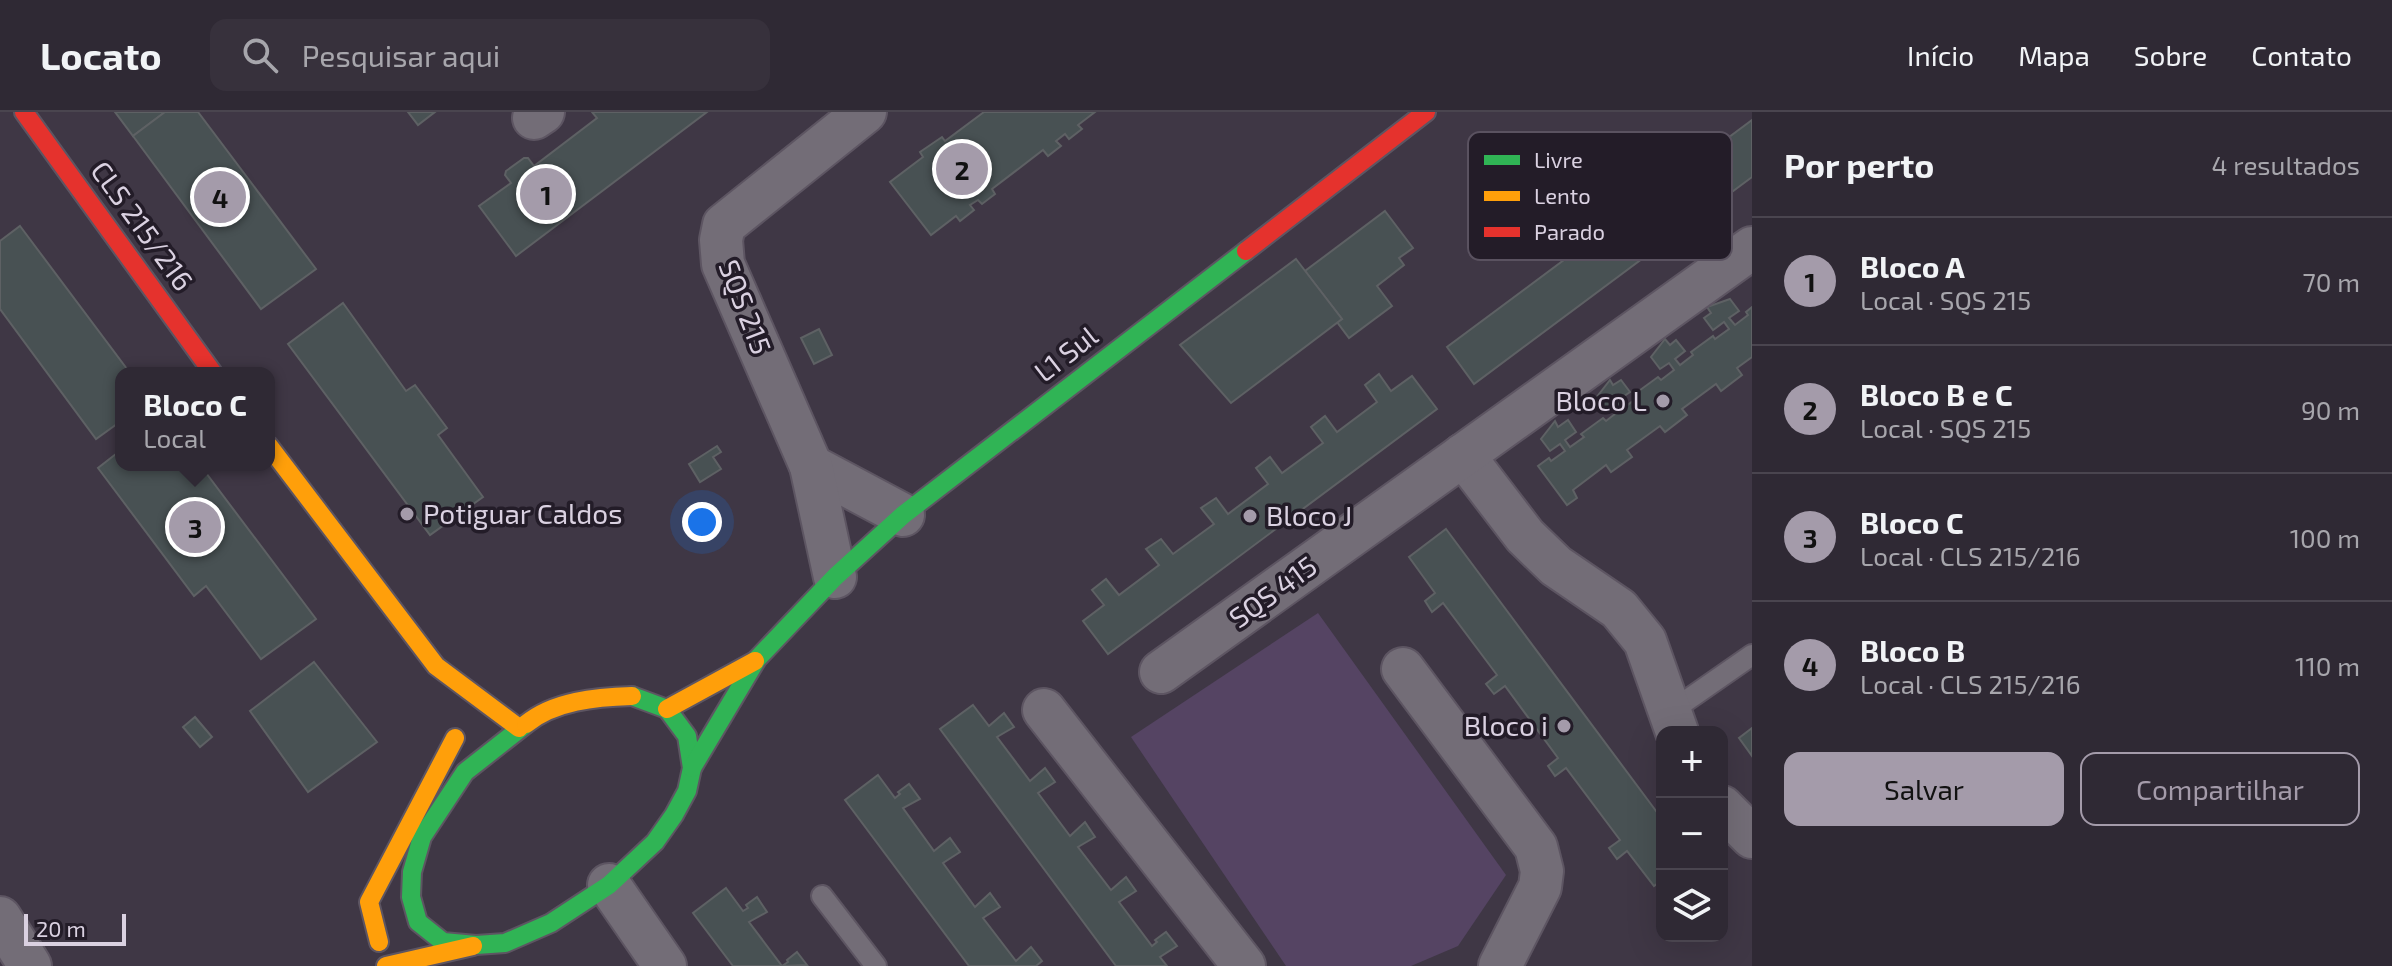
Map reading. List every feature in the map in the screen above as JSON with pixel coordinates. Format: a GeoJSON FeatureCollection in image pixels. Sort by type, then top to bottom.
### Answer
{"type":"FeatureCollection","features":[{"type":"Feature","properties":{"kind":"street","name":"CLS 215/216"},"geometry":{"type":"LineString","coordinates":[[24,112],[209,367]]}},
{"type":"Feature","properties":{"kind":"street","name":"SQS 215"},"geometry":{"type":"LineString","coordinates":[[835,577],[811,466],[723,264],[721,240],[724,225],[865,112]]}},
{"type":"Feature","properties":{"kind":"street","name":"L1 Sul"},"geometry":{"type":"LineString","coordinates":[[692,768],[757,659],[835,577],[903,515],[1426,112]]}},
{"type":"Feature","properties":{"kind":"street","name":"SQS 415"},"geometry":{"type":"LineString","coordinates":[[1161,672],[1752,248]]}},
{"type":"Feature","properties":{"kind":"street"},"geometry":{"type":"LineString","coordinates":[[275,454],[436,666],[519,728]]}},
{"type":"Feature","properties":{"kind":"street"},"geometry":{"type":"LineString","coordinates":[[1463,455],[1525,536],[1556,566],[1619,609],[1645,641],[1674,722]]}},
{"type":"Feature","properties":{"kind":"street"},"geometry":{"type":"LineString","coordinates":[[811,466],[903,515]]}},
{"type":"Feature","properties":{"kind":"street","name":"L1 Sul"},"geometry":{"type":"LineString","coordinates":[[667,709],[757,659]]}},
{"type":"Feature","properties":{"kind":"street"},"geometry":{"type":"LineString","coordinates":[[436,666],[444,695]]}},
{"type":"Feature","properties":{"kind":"street"},"geometry":{"type":"LineString","coordinates":[[1403,669],[1536,847],[1542,871],[1540,887],[1500,966]]}},
{"type":"Feature","properties":{"kind":"street"},"geometry":{"type":"LineString","coordinates":[[632,696],[667,709],[687,736],[692,768],[687,791],[655,842],[609,885],[551,923],[505,943],[476,945],[443,942],[418,922],[411,897],[412,872],[422,837],[465,772],[539,713],[596,697],[632,696]]}},
{"type":"Feature","properties":{"kind":"street"},"geometry":{"type":"LineString","coordinates":[[1044,710],[1244,966]]}},
{"type":"Feature","properties":{"kind":"street"},"geometry":{"type":"LineString","coordinates":[[411,897],[374,948],[369,902],[453,731],[465,772]]}},
{"type":"Feature","properties":{"kind":"street"},"geometry":{"type":"LineString","coordinates":[[1728,813],[1752,837]]}},
{"type":"Feature","properties":{"kind":"street"},"geometry":{"type":"LineString","coordinates":[[609,885],[665,966]]}},
{"type":"Feature","properties":{"kind":"street"},"geometry":{"type":"LineString","coordinates":[[0,918],[30,966]]}},
{"type":"Feature","properties":{"kind":"street"},"geometry":{"type":"LineString","coordinates":[[386,966],[476,945]]}},
{"type":"Feature","properties":{"kind":"lane"},"geometry":{"type":"LineString","coordinates":[[1674,722],[1752,655]]}},
{"type":"Feature","properties":{"kind":"lane"},"geometry":{"type":"LineString","coordinates":[[822,896],[876,966]]}},
{"type":"Feature","properties":{"kind":"shaded area"},"geometry":{"type":"Polygon","coordinates":[[[1318,613],[1506,875],[1458,946],[1411,966],[1286,966],[1131,737],[1318,613]]]}},
{"type":"Feature","properties":{"kind":"building"},"geometry":{"type":"Polygon","coordinates":[[[115,112],[165,112],[133,136],[115,112]]]}},
{"type":"Feature","properties":{"kind":"building"},"geometry":{"type":"Polygon","coordinates":[[[165,112],[198,112],[316,269],[261,309],[133,136],[165,112]]]}},
{"type":"Feature","properties":{"kind":"building"},"geometry":{"type":"Polygon","coordinates":[[[408,112],[435,112],[418,125],[408,112]]]}},
{"type":"Feature","properties":{"kind":"building"},"geometry":{"type":"Polygon","coordinates":[[[592,112],[707,112],[516,256],[479,206],[511,183],[505,175],[506,171],[524,158],[528,158],[534,166],[597,118],[592,112]]]}},
{"type":"Feature","properties":{"kind":"building"},"geometry":{"type":"Polygon","coordinates":[[[984,112],[1095,112],[1078,125],[1082,129],[1069,139],[1065,134],[1056,141],[1061,146],[1048,156],[1043,150],[992,189],[995,194],[982,204],[978,200],[970,205],[974,210],[960,221],[956,216],[931,235],[890,182],[923,157],[920,152],[942,137],[945,141],[984,112]]]}},
{"type":"Feature","properties":{"kind":"building"},"geometry":{"type":"Polygon","coordinates":[[[1752,120],[1752,177],[1732,192],[1732,135],[1752,120]]]}},
{"type":"Feature","properties":{"kind":"building"},"geometry":{"type":"Polygon","coordinates":[[[1385,211],[1413,248],[1399,258],[1404,265],[1377,286],[1392,306],[1349,338],[1337,322],[1342,319],[1305,271],[1385,211]]]}},
{"type":"Feature","properties":{"kind":"building"},"geometry":{"type":"Polygon","coordinates":[[[20,226],[126,367],[115,367],[115,425],[96,439],[0,309],[0,241],[20,226]]]}},
{"type":"Feature","properties":{"kind":"building"},"geometry":{"type":"Polygon","coordinates":[[[1296,259],[1342,319],[1231,403],[1180,345],[1296,259]]]}},
{"type":"Feature","properties":{"kind":"building"},"geometry":{"type":"Polygon","coordinates":[[[1564,260],[1641,260],[1474,384],[1447,347],[1564,260]]]}},
{"type":"Feature","properties":{"kind":"building","name":"Bloco L"},"geometry":{"type":"Polygon","coordinates":[[[1730,299],[1739,311],[1729,318],[1735,325],[1748,315],[1746,312],[1752,307],[1752,357],[1737,368],[1742,375],[1721,391],[1716,384],[1682,409],[1687,415],[1665,432],[1660,426],[1627,450],[1632,457],[1611,472],[1606,465],[1573,490],[1577,498],[1567,505],[1538,466],[1565,451],[1560,444],[1550,451],[1541,439],[1555,421],[1558,427],[1568,420],[1576,432],[1565,440],[1570,447],[1584,437],[1581,434],[1620,410],[1615,403],[1605,411],[1596,398],[1610,380],[1613,385],[1621,380],[1630,392],[1620,399],[1625,407],[1638,397],[1636,393],[1674,370],[1669,363],[1660,369],[1651,357],[1665,339],[1670,345],[1676,340],[1685,351],[1675,359],[1680,365],[1693,355],[1691,352],[1729,329],[1724,322],[1713,330],[1704,318],[1711,313],[1707,307],[1730,299]]]}},
{"type":"Feature","properties":{"kind":"building"},"geometry":{"type":"Polygon","coordinates":[[[343,303],[406,391],[415,385],[447,428],[438,435],[483,497],[430,535],[288,344],[343,303]]]}},
{"type":"Feature","properties":{"kind":"building"},"geometry":{"type":"Polygon","coordinates":[[[819,329],[832,355],[814,364],[801,338],[819,329]]]}},
{"type":"Feature","properties":{"kind":"building","name":"Bloco J"},"geometry":{"type":"Polygon","coordinates":[[[1379,374],[1391,391],[1412,376],[1437,409],[1108,654],[1083,621],[1104,605],[1092,590],[1106,579],[1119,595],[1159,565],[1146,549],[1161,539],[1173,554],[1214,524],[1201,508],[1216,498],[1228,514],[1268,484],[1256,468],[1270,457],[1282,473],[1323,443],[1311,427],[1325,416],[1337,432],[1377,402],[1365,385],[1379,374]]]}},
{"type":"Feature","properties":{"kind":"building"},"geometry":{"type":"Polygon","coordinates":[[[717,446],[721,452],[713,457],[721,469],[700,482],[689,464],[717,446]]]}},
{"type":"Feature","properties":{"kind":"building"},"geometry":{"type":"Polygon","coordinates":[[[115,455],[115,471],[205,471],[316,619],[261,659],[206,586],[194,596],[98,468],[115,455]]]}},
{"type":"Feature","properties":{"kind":"building","name":"Bloco i"},"geometry":{"type":"Polygon","coordinates":[[[1446,529],[1656,811],[1654,886],[1627,851],[1617,859],[1609,848],[1620,840],[1566,768],[1555,776],[1548,766],[1558,758],[1505,686],[1494,694],[1486,684],[1497,675],[1443,603],[1432,612],[1425,601],[1435,593],[1409,557],[1446,529]]]}},
{"type":"Feature","properties":{"kind":"building"},"geometry":{"type":"Polygon","coordinates":[[[314,662],[377,742],[308,792],[250,711],[314,662]]]}},
{"type":"Feature","properties":{"kind":"building"},"geometry":{"type":"Polygon","coordinates":[[[973,705],[989,726],[1004,713],[1014,727],[997,737],[1030,781],[1045,768],[1055,782],[1038,793],[1070,836],[1085,822],[1095,837],[1078,847],[1111,890],[1126,877],[1136,891],[1119,902],[1152,946],[1166,932],[1177,946],[1160,957],[1167,966],[1116,966],[940,729],[973,705]]]}},
{"type":"Feature","properties":{"kind":"building"},"geometry":{"type":"Polygon","coordinates":[[[195,717],[212,737],[200,747],[183,727],[195,717]]]}},
{"type":"Feature","properties":{"kind":"building"},"geometry":{"type":"Polygon","coordinates":[[[1752,728],[1752,756],[1739,738],[1752,728]]]}},
{"type":"Feature","properties":{"kind":"building"},"geometry":{"type":"Polygon","coordinates":[[[878,775],[895,798],[909,784],[920,799],[903,808],[934,851],[950,838],[960,852],[943,863],[975,907],[990,893],[1000,907],[983,918],[1016,961],[1031,947],[1042,961],[1036,966],[969,966],[845,800],[878,775]]]}},
{"type":"Feature","properties":{"kind":"building"},"geometry":{"type":"Polygon","coordinates":[[[726,888],[743,911],[757,897],[767,912],[749,922],[782,966],[733,966],[693,913],[726,888]]]}},
{"type":"Feature","properties":{"kind":"building"},"geometry":{"type":"Polygon","coordinates":[[[797,952],[807,965],[782,966],[788,962],[797,952]]]}},
{"type":"Feature","properties":{"kind":"traffic: fast"},"geometry":{"type":"LineString","coordinates":[[692,768],[757,659],[835,577],[903,515],[1246,251]]}},
{"type":"Feature","properties":{"kind":"traffic: fast"},"geometry":{"type":"LineString","coordinates":[[526,724],[465,772],[422,837],[412,872],[411,897],[418,922],[443,942],[476,945],[505,943],[551,923],[609,885],[655,842],[687,791],[692,768],[687,736],[667,709],[632,696]]}},
{"type":"Feature","properties":{"kind":"traffic: slow"},"geometry":{"type":"LineString","coordinates":[[275,454],[436,666],[519,728]]}},
{"type":"Feature","properties":{"kind":"traffic: slow"},"geometry":{"type":"LineString","coordinates":[[667,709],[755,661]]}},
{"type":"Feature","properties":{"kind":"traffic: slow"},"geometry":{"type":"LineString","coordinates":[[526,724],[562,705],[632,696]]}},
{"type":"Feature","properties":{"kind":"traffic: slow"},"geometry":{"type":"LineString","coordinates":[[379,942],[369,902],[455,738]]}},
{"type":"Feature","properties":{"kind":"traffic: slow"},"geometry":{"type":"LineString","coordinates":[[386,966],[473,946]]}},
{"type":"Feature","properties":{"kind":"traffic: jam"},"geometry":{"type":"LineString","coordinates":[[24,112],[209,367]]}},
{"type":"Feature","properties":{"kind":"traffic: jam"},"geometry":{"type":"LineString","coordinates":[[1246,251],[1426,112]]}},
{"type":"Feature","properties":{"kind":"place","name":"Bloco B e C"},"geometry":{"type":"Point","coordinates":[962,169]}},
{"type":"Feature","properties":{"kind":"place","name":"Bloco A"},"geometry":{"type":"Point","coordinates":[546,194]}},
{"type":"Feature","properties":{"kind":"place","name":"Bloco B"},"geometry":{"type":"Point","coordinates":[220,197]}},
{"type":"Feature","properties":{"kind":"place","name":"Bloco L"},"geometry":{"type":"Point","coordinates":[1663,401]}},
{"type":"Feature","properties":{"kind":"place","name":"Potiguar Caldos"},"geometry":{"type":"Point","coordinates":[407,514]}},
{"type":"Feature","properties":{"kind":"place","name":"Bloco J"},"geometry":{"type":"Point","coordinates":[1250,516]}},
{"type":"Feature","properties":{"kind":"place","name":"Bloco C"},"geometry":{"type":"Point","coordinates":[195,527]}},
{"type":"Feature","properties":{"kind":"place","name":"Bloco i"},"geometry":{"type":"Point","coordinates":[1564,726]}}]}
